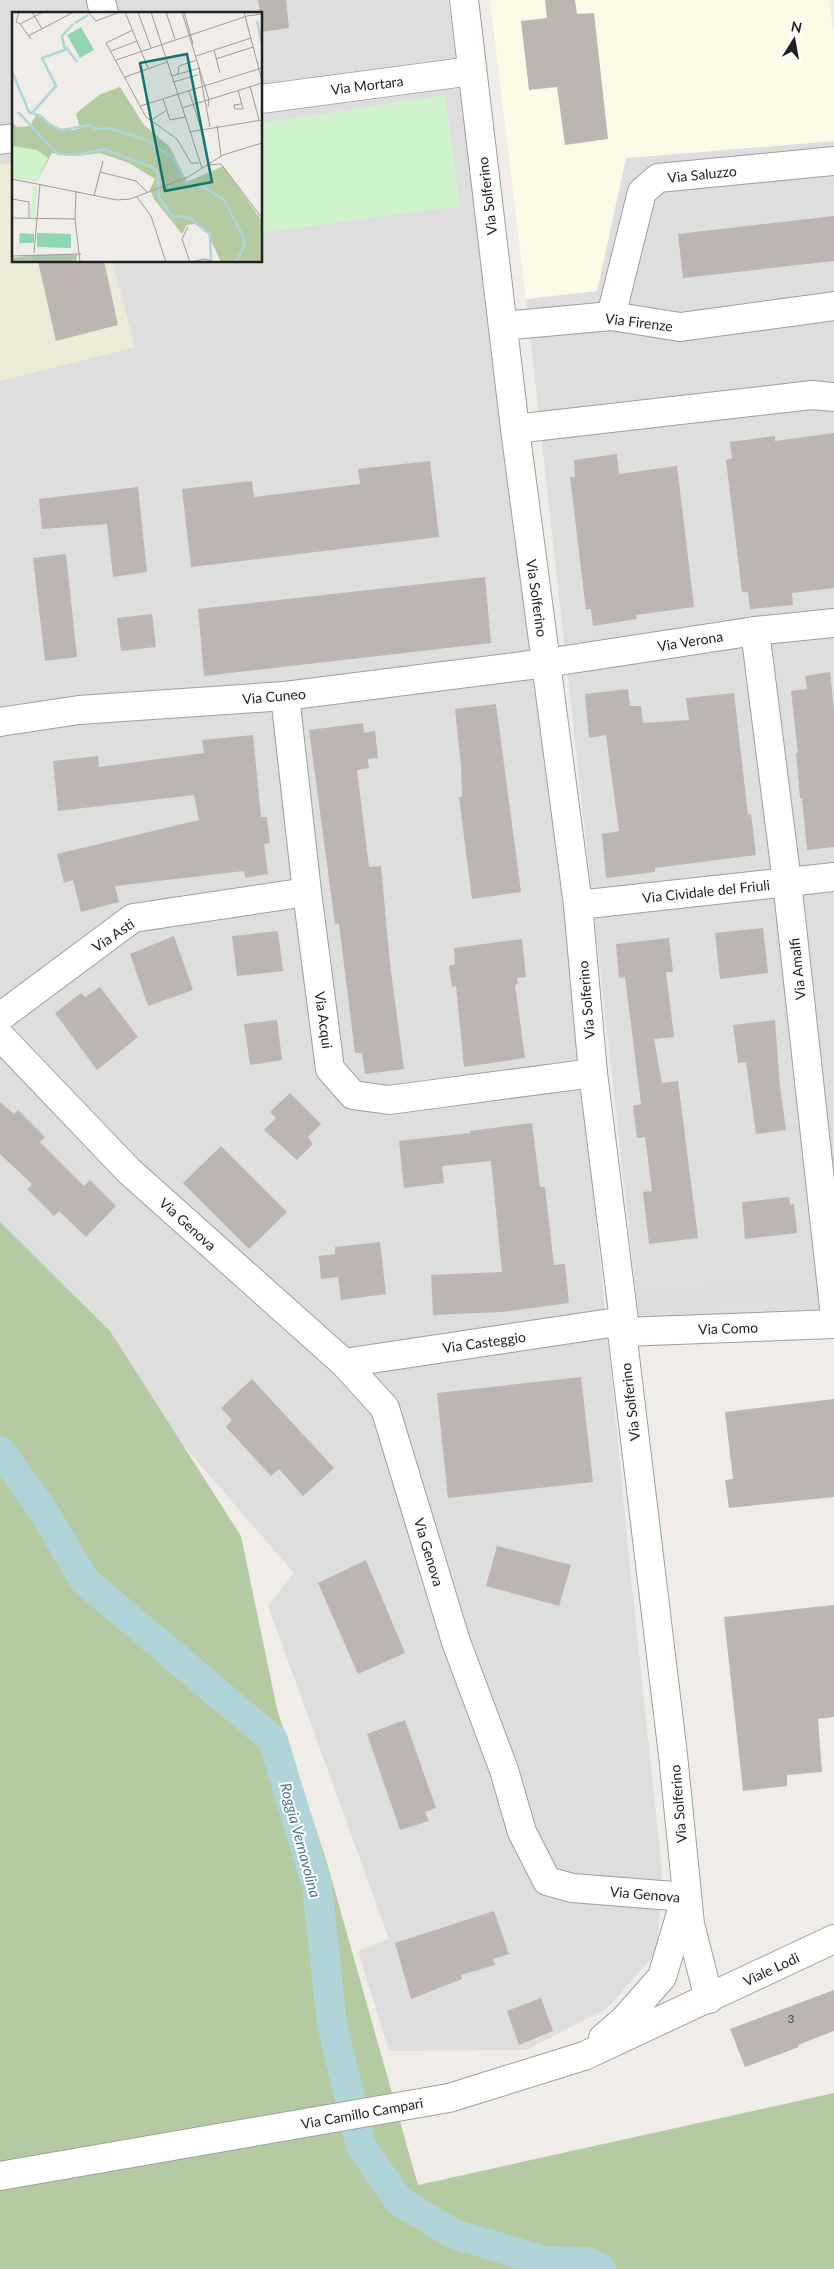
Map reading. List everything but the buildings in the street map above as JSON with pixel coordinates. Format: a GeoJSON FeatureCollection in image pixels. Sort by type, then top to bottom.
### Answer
{"type":"FeatureCollection","features":[{"type":"Feature","properties":{"kind":"street","name":"Via Solferino"},"geometry":{"type":"LineString","coordinates":[[464,0],[514,429],[578,906],[593,1073],[673,1755],[686,1897],[690,1924],[708,1999]]}},
{"type":"Feature","properties":{"kind":"street","name":"Via Mortara"},"geometry":{"type":"LineString","coordinates":[[262,99],[472,71]]}},
{"type":"Feature","properties":{"kind":"street","name":"Via Saluzzo"},"geometry":{"type":"LineString","coordinates":[[611,316],[642,192],[658,178],[834,161]]}},
{"type":"Feature","properties":{"kind":"street","name":"Via Firenze"},"geometry":{"type":"LineString","coordinates":[[503,326],[611,316],[680,327],[834,306]]}},
{"type":"Feature","properties":{"kind":"street"},"geometry":{"type":"LineString","coordinates":[[514,429],[812,395],[834,397]]}},
{"type":"Feature","properties":{"kind":"street","name":"Via Verona"},"geometry":{"type":"LineString","coordinates":[[546,663],[755,631],[834,623]]}},
{"type":"Feature","properties":{"kind":"street","name":"Via Amalfi"},"geometry":{"type":"LineString","coordinates":[[755,631],[787,882],[834,1307]]}},
{"type":"Feature","properties":{"kind":"street","name":"Via Cuneo"},"geometry":{"type":"LineString","coordinates":[[0,722],[79,710],[285,696],[546,663]]}},
{"type":"Feature","properties":{"kind":"street","name":"Via Acqui"},"geometry":{"type":"LineString","coordinates":[[285,696],[307,892],[330,1069],[353,1095],[389,1100],[593,1073]]}},
{"type":"Feature","properties":{"kind":"street","name":"Via Cividale del Friuli"},"geometry":{"type":"LineString","coordinates":[[578,906],[834,877]]}},
{"type":"Feature","properties":{"kind":"street","name":"Via Asti"},"geometry":{"type":"LineString","coordinates":[[0,1018],[133,918],[307,892]]}},
{"type":"Feature","properties":{"kind":"street","name":"Via Genova"},"geometry":{"type":"LineString","coordinates":[[0,1036],[129,1172],[344,1363],[385,1408],[456,1642],[504,1770],[522,1832],[547,1881],[572,1888],[686,1897],[662,1977],[625,2019],[584,2056]]}},
{"type":"Feature","properties":{"kind":"street","name":"Via Como"},"geometry":{"type":"LineString","coordinates":[[623,1326],[834,1324]]}},
{"type":"Feature","properties":{"kind":"street","name":"Via Casteggio"},"geometry":{"type":"LineString","coordinates":[[344,1363],[623,1326]]}},
{"type":"Feature","properties":{"kind":"street","name":"Viale Lodi"},"geometry":{"type":"LineString","coordinates":[[708,1999],[834,1939]]}},
{"type":"Feature","properties":{"kind":"street"},"geometry":{"type":"LineString","coordinates":[[801,1955],[834,1958]]}},
{"type":"Feature","properties":{"kind":"street","name":"Via Camillo Campari"},"geometry":{"type":"LineString","coordinates":[[0,2176],[448,2098],[584,2056],[708,1999]]}},
{"type":"Feature","properties":{"kind":"shaded area"},"geometry":{"type":"Polygon","coordinates":[[[0,0],[448,0],[560,853],[633,1596],[662,1870],[657,1952],[606,2009],[526,2050],[389,2051],[358,1951],[389,1939],[268,1606],[294,1573],[51,1293],[0,1242],[0,0]]]}},
{"type":"Feature","properties":{"kind":"shaded area"},"geometry":{"type":"Polygon","coordinates":[[[490,0],[829,0],[834,37],[834,141],[626,158],[597,291],[526,299],[490,0]]]}},
{"type":"Feature","properties":{"kind":"shaded area"},"geometry":{"type":"Polygon","coordinates":[[[834,141],[834,1312],[639,1321],[526,299],[597,291],[626,158],[834,141]]]}},
{"type":"Feature","properties":{"kind":"shaded area"},"geometry":{"type":"Polygon","coordinates":[[[834,1279],[834,1301],[640,1311],[639,1288],[834,1279]]]}},
{"type":"Feature","properties":{"kind":"green space"},"geometry":{"type":"Polygon","coordinates":[[[445,95],[460,206],[262,233],[262,123],[445,95]]]}},
{"type":"Feature","properties":{"kind":"green space"},"geometry":{"type":"Polygon","coordinates":[[[12,162],[12,262],[112,262],[135,347],[0,381],[0,165],[12,162]]]}},
{"type":"Feature","properties":{"kind":"green space"},"geometry":{"type":"Polygon","coordinates":[[[0,1222],[110,1331],[241,1536],[277,1709],[327,1863],[418,2185],[834,2093],[834,2269],[0,2269],[0,1222]]]}},
{"type":"Feature","properties":{"kind":"waterway","name":"Roggia Vernavolina"},"geometry":{"type":"LineString","coordinates":[[0,1451],[42,1509],[85,1581],[273,1740],[317,1886],[332,2024],[361,2146],[399,2201],[454,2234],[544,2261],[587,2262],[601,2269]]}}]}
